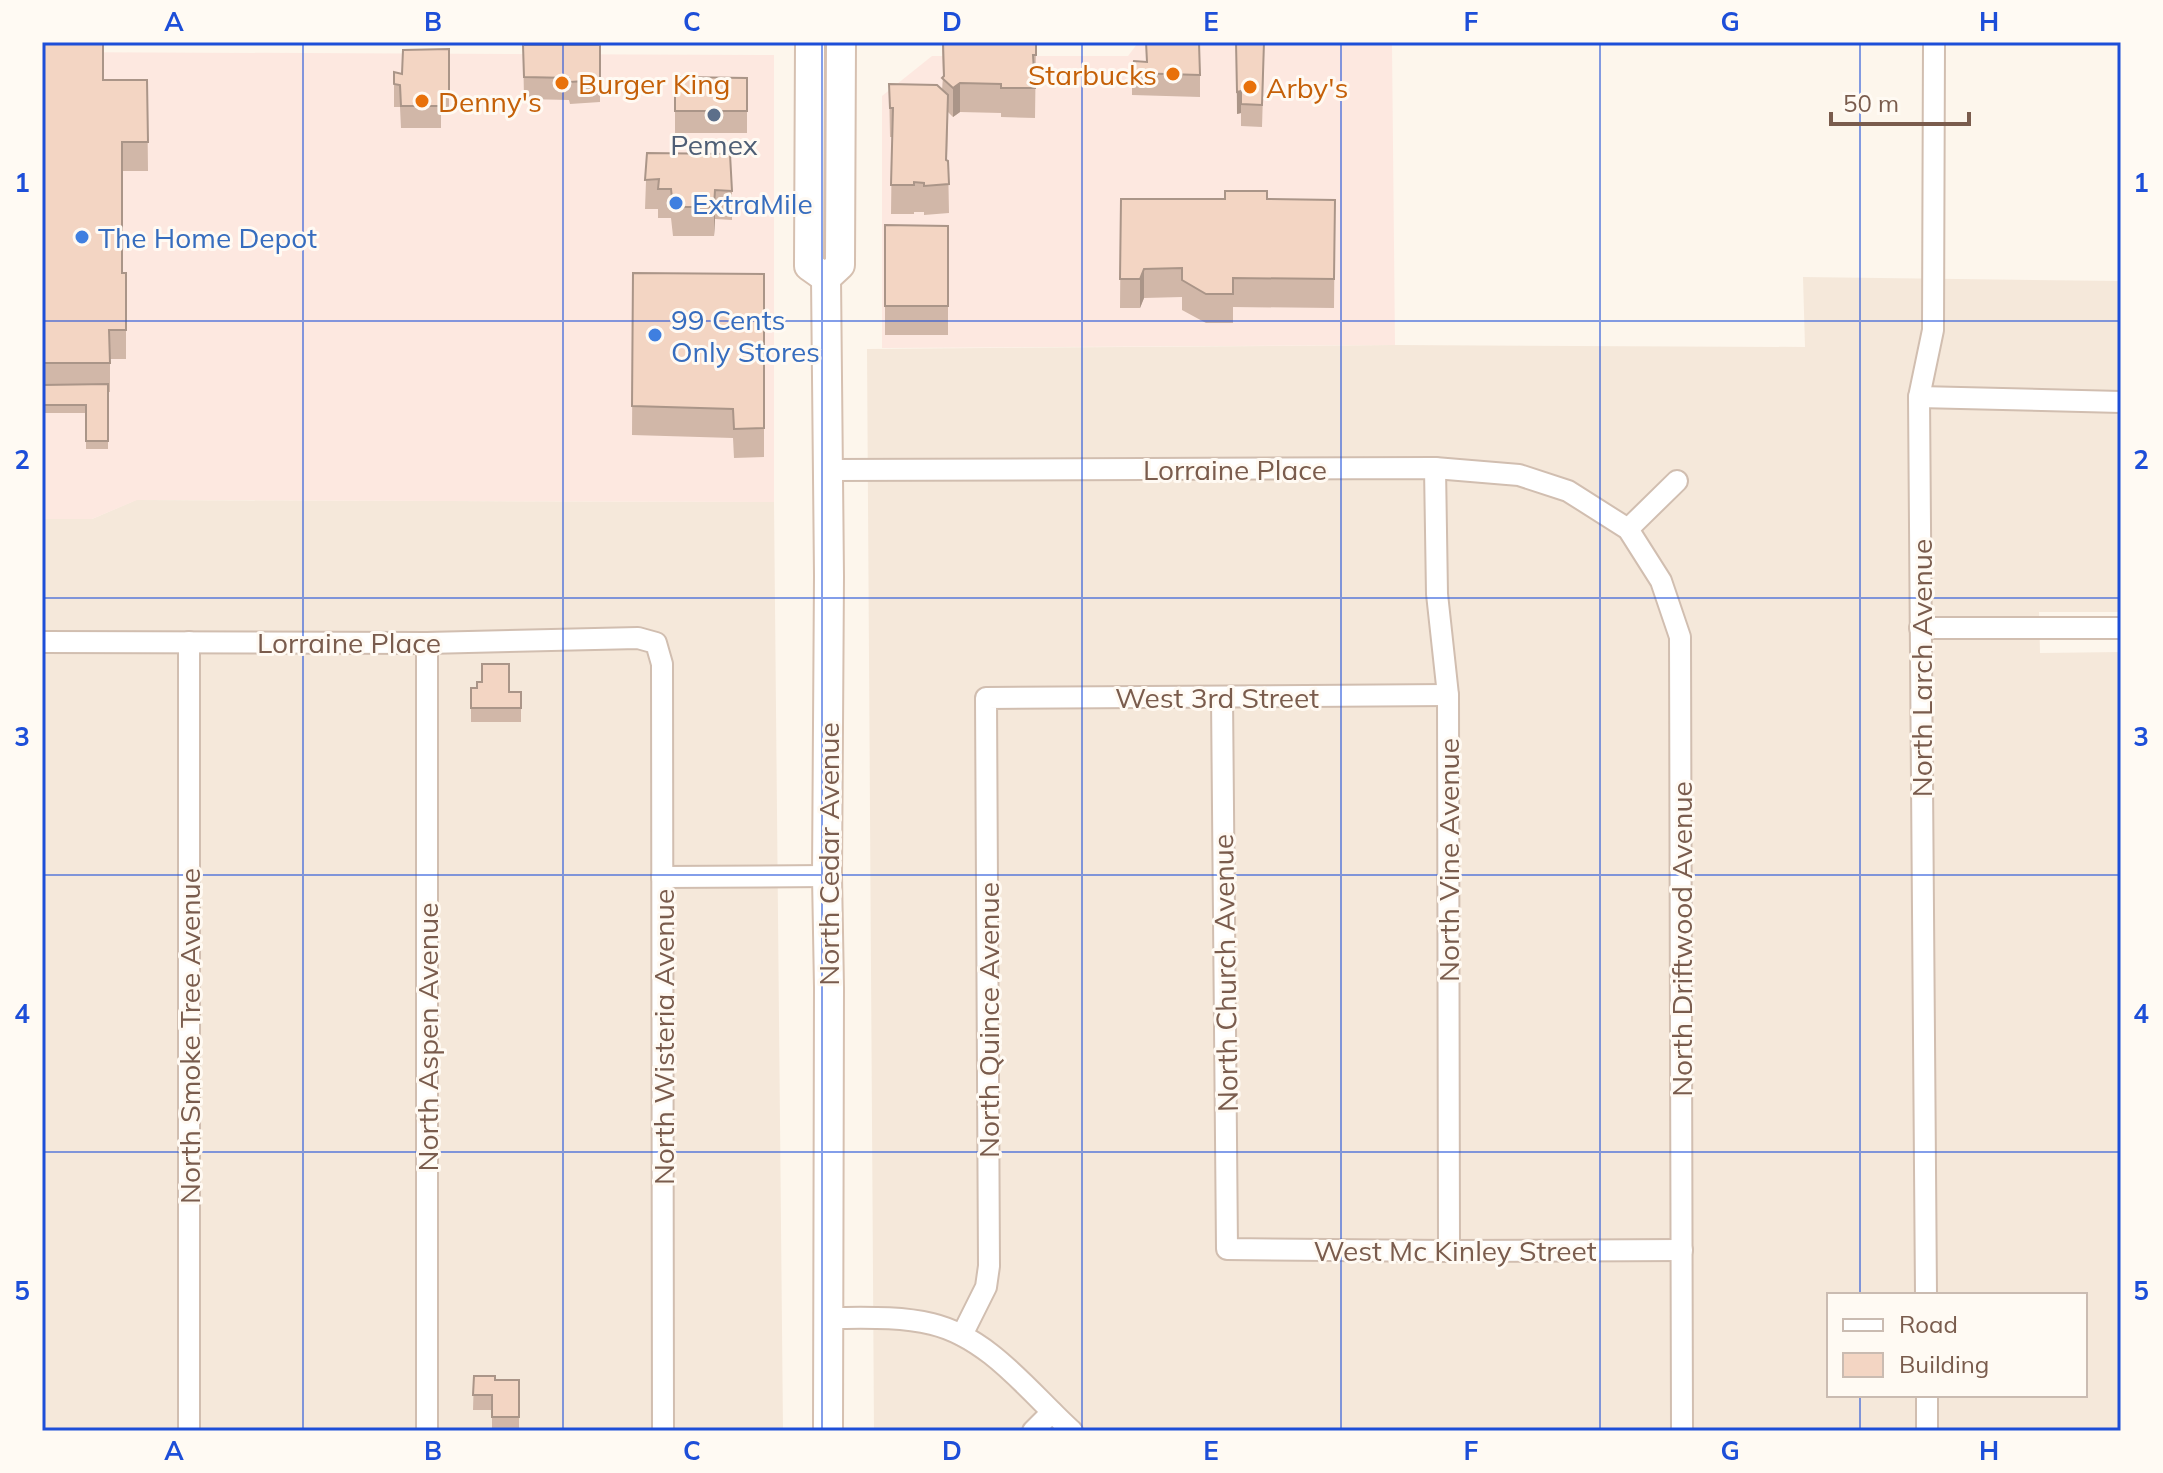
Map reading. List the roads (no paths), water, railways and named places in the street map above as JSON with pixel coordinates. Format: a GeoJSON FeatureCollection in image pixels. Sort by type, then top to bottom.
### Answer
{"type":"FeatureCollection","features":[{"type":"Feature","properties":{"kind":"main road","name":"North Cedar Avenue"},"geometry":{"type":"LineString","coordinates":[[810,42],[809,266],[826,278]]}},
{"type":"Feature","properties":{"kind":"main road","name":"North Cedar Avenue"},"geometry":{"type":"LineString","coordinates":[[828,1431],[829,470],[826,278],[840,265],[841,42]]}},
{"type":"Feature","properties":{"kind":"street","name":"North Larch Avenue"},"geometry":{"type":"LineString","coordinates":[[1926,1293],[1919,397],[1933,330],[1934,42]]}},
{"type":"Feature","properties":{"kind":"street"},"geometry":{"type":"LineString","coordinates":[[1919,397],[2121,402]]}},
{"type":"Feature","properties":{"kind":"street","name":"Lorraine Place"},"geometry":{"type":"LineString","coordinates":[[829,470],[1435,468],[1519,475],[1568,491],[1628,529]]}},
{"type":"Feature","properties":{"kind":"street","name":"North Vine Avenue"},"geometry":{"type":"LineString","coordinates":[[1435,468],[1437,594],[1448,695],[1449,1251]]}},
{"type":"Feature","properties":{"kind":"street"},"geometry":{"type":"LineString","coordinates":[[1628,529],[1677,481]]}},
{"type":"Feature","properties":{"kind":"street","name":"North Driftwood Avenue"},"geometry":{"type":"LineString","coordinates":[[1628,529],[1661,581],[1680,637],[1682,1431]]}},
{"type":"Feature","properties":{"kind":"street"},"geometry":{"type":"LineString","coordinates":[[1920,628],[2121,628]]}},
{"type":"Feature","properties":{"kind":"street","name":"Lorraine Place"},"geometry":{"type":"LineString","coordinates":[[42,642],[427,643],[638,638],[656,643]]}},
{"type":"Feature","properties":{"kind":"street","name":"North Smoke Tree Avenue"},"geometry":{"type":"LineString","coordinates":[[189,642],[189,1431]]}},
{"type":"Feature","properties":{"kind":"street","name":"North Aspen Avenue"},"geometry":{"type":"LineString","coordinates":[[427,643],[427,1431]]}},
{"type":"Feature","properties":{"kind":"street","name":"North Wisteria Avenue"},"geometry":{"type":"LineString","coordinates":[[656,643],[662,664],[663,1431]]}},
{"type":"Feature","properties":{"kind":"street","name":"West 3rd Street"},"geometry":{"type":"LineString","coordinates":[[986,698],[1448,695]]}},
{"type":"Feature","properties":{"kind":"street","name":"North Church Avenue"},"geometry":{"type":"LineString","coordinates":[[1222,697],[1227,1249]]}},
{"type":"Feature","properties":{"kind":"street","name":"North Quince Avenue"},"geometry":{"type":"LineString","coordinates":[[962,1335],[986,1287],[989,1266],[986,698]]}},
{"type":"Feature","properties":{"kind":"street"},"geometry":{"type":"LineString","coordinates":[[662,877],[827,876]]}},
{"type":"Feature","properties":{"kind":"street","name":"West Mc Kinley Street"},"geometry":{"type":"LineString","coordinates":[[1227,1249],[1682,1250]]}},
{"type":"Feature","properties":{"kind":"street"},"geometry":{"type":"LineString","coordinates":[[828,1318],[905,1319],[934,1324],[962,1335],[995,1357],[1072,1431]]}},
{"type":"Feature","properties":{"kind":"street"},"geometry":{"type":"LineString","coordinates":[[1927,1397],[1927,1431]]}},
{"type":"Feature","properties":{"kind":"street"},"geometry":{"type":"LineString","coordinates":[[1033,1431],[1052,1412]]}},
{"type":"Feature","properties":{"kind":"place","name":"Starbucks"},"geometry":{"type":"Point","coordinates":[1173,74]}},
{"type":"Feature","properties":{"kind":"place","name":"Burger King"},"geometry":{"type":"Point","coordinates":[562,83]}},
{"type":"Feature","properties":{"kind":"place","name":"Arby's"},"geometry":{"type":"Point","coordinates":[1250,87]}},
{"type":"Feature","properties":{"kind":"place","name":"Denny's"},"geometry":{"type":"Point","coordinates":[422,101]}},
{"type":"Feature","properties":{"kind":"place","name":"Pemex"},"geometry":{"type":"Point","coordinates":[714,115]}},
{"type":"Feature","properties":{"kind":"place","name":"ExtraMile"},"geometry":{"type":"Point","coordinates":[676,203]}},
{"type":"Feature","properties":{"kind":"place","name":"The Home Depot"},"geometry":{"type":"Point","coordinates":[82,237]}},
{"type":"Feature","properties":{"kind":"place","name":"99 Cents Only Stores"},"geometry":{"type":"Point","coordinates":[655,335]}}]}
